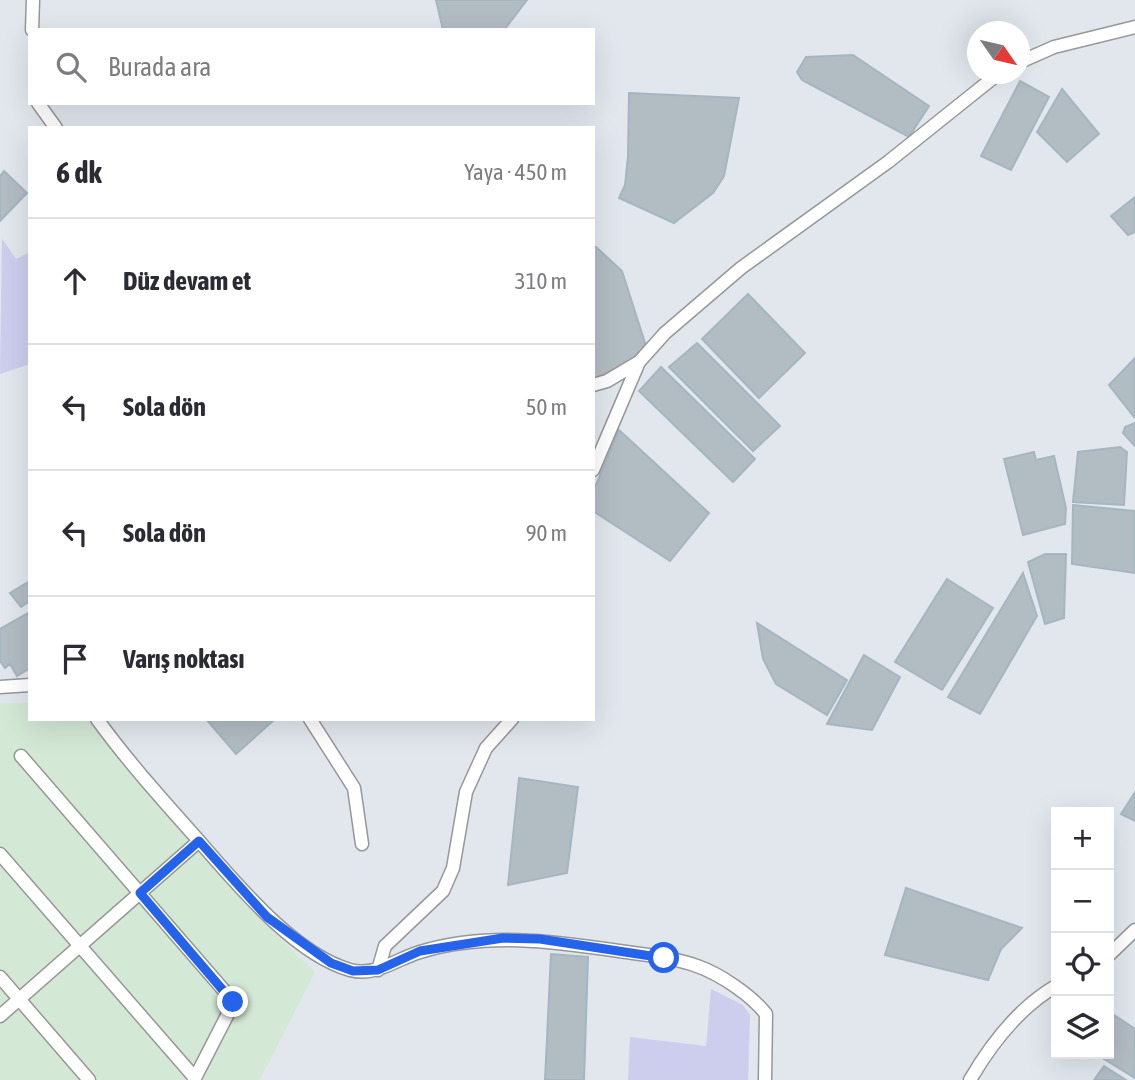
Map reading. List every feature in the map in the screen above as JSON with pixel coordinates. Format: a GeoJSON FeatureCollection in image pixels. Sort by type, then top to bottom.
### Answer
{"type":"FeatureCollection","features":[{"type":"Feature","properties":{"kind":"street"},"geometry":{"type":"LineString","coordinates":[[32,28],[33,0]]}},
{"type":"Feature","properties":{"kind":"street"},"geometry":{"type":"LineString","coordinates":[[1030,58],[1054,47],[1135,27]]}},
{"type":"Feature","properties":{"kind":"street"},"geometry":{"type":"LineString","coordinates":[[595,384],[607,381],[639,362],[665,333],[741,268],[888,162],[986,84]]}},
{"type":"Feature","properties":{"kind":"street"},"geometry":{"type":"LineString","coordinates":[[39,105],[55,126]]}},
{"type":"Feature","properties":{"kind":"street"},"geometry":{"type":"LineString","coordinates":[[595,465],[639,362]]}},
{"type":"Feature","properties":{"kind":"street"},"geometry":{"type":"LineString","coordinates":[[0,687],[28,685]]}},
{"type":"Feature","properties":{"kind":"street"},"geometry":{"type":"LineString","coordinates":[[98,721],[121,752],[267,917],[331,963],[353,971],[378,970],[420,951],[503,938],[552,941],[699,966],[756,1002],[766,1014],[765,1080]]}},
{"type":"Feature","properties":{"kind":"street"},"geometry":{"type":"LineString","coordinates":[[311,721],[354,788],[362,844]]}},
{"type":"Feature","properties":{"kind":"street"},"geometry":{"type":"LineString","coordinates":[[378,970],[385,946],[443,891],[453,868],[466,792],[486,748],[510,721]]}},
{"type":"Feature","properties":{"kind":"street"},"geometry":{"type":"LineString","coordinates":[[0,854],[194,1079],[233,1002],[21,756]]}},
{"type":"Feature","properties":{"kind":"street"},"geometry":{"type":"LineString","coordinates":[[0,1016],[199,841]]}},
{"type":"Feature","properties":{"kind":"street"},"geometry":{"type":"LineString","coordinates":[[1114,950],[1135,930]]}},
{"type":"Feature","properties":{"kind":"street"},"geometry":{"type":"LineString","coordinates":[[0,977],[89,1080]]}},
{"type":"Feature","properties":{"kind":"street"},"geometry":{"type":"LineString","coordinates":[[970,1080],[983,1058],[1024,1010],[1051,990]]}},
{"type":"Feature","properties":{"kind":"shaded area"},"geometry":{"type":"Polygon","coordinates":[[[2,239],[16,259],[28,253],[28,365],[0,374],[2,239]]]}},
{"type":"Feature","properties":{"kind":"shaded area"},"geometry":{"type":"Polygon","coordinates":[[[0,703],[28,703],[28,721],[90,721],[250,910],[315,972],[260,1080],[0,1080],[0,703]]]}},
{"type":"Feature","properties":{"kind":"shaded area"},"geometry":{"type":"Polygon","coordinates":[[[711,989],[743,1005],[750,1015],[748,1080],[628,1080],[630,1037],[706,1046],[711,989]]]}},
{"type":"Feature","properties":{"kind":"building"},"geometry":{"type":"Polygon","coordinates":[[[436,0],[527,0],[506,28],[443,28],[436,0]]]}},
{"type":"Feature","properties":{"kind":"building"},"geometry":{"type":"Polygon","coordinates":[[[853,55],[929,106],[909,137],[802,80],[797,72],[806,57],[853,55]]]}},
{"type":"Feature","properties":{"kind":"building"},"geometry":{"type":"Polygon","coordinates":[[[1018,84],[1025,84],[1049,97],[1011,170],[981,156],[1018,84]]]}},
{"type":"Feature","properties":{"kind":"building"},"geometry":{"type":"Polygon","coordinates":[[[1062,89],[1099,134],[1067,162],[1037,132],[1062,89]]]}},
{"type":"Feature","properties":{"kind":"building"},"geometry":{"type":"Polygon","coordinates":[[[629,93],[739,98],[724,176],[713,193],[674,223],[619,198],[625,185],[628,156],[629,93]]]}},
{"type":"Feature","properties":{"kind":"building"},"geometry":{"type":"Polygon","coordinates":[[[4,171],[27,193],[0,221],[0,176],[4,171]]]}},
{"type":"Feature","properties":{"kind":"building"},"geometry":{"type":"Polygon","coordinates":[[[1135,197],[1135,232],[1128,235],[1111,216],[1135,197]]]}},
{"type":"Feature","properties":{"kind":"building"},"geometry":{"type":"Polygon","coordinates":[[[595,247],[622,271],[646,346],[628,363],[595,379],[595,247]]]}},
{"type":"Feature","properties":{"kind":"building"},"geometry":{"type":"Polygon","coordinates":[[[748,294],[805,353],[759,398],[702,339],[748,294]]]}},
{"type":"Feature","properties":{"kind":"building"},"geometry":{"type":"Polygon","coordinates":[[[697,343],[780,426],[753,451],[669,367],[697,343]]]}},
{"type":"Feature","properties":{"kind":"building"},"geometry":{"type":"Polygon","coordinates":[[[1135,358],[1135,416],[1134,417],[1109,385],[1135,358]]]}},
{"type":"Feature","properties":{"kind":"building"},"geometry":{"type":"Polygon","coordinates":[[[661,367],[755,459],[733,482],[639,391],[661,367]]]}},
{"type":"Feature","properties":{"kind":"building"},"geometry":{"type":"Polygon","coordinates":[[[1135,423],[1135,446],[1123,433],[1125,427],[1135,423]]]}},
{"type":"Feature","properties":{"kind":"building"},"geometry":{"type":"Polygon","coordinates":[[[619,430],[709,513],[670,561],[595,512],[595,487],[619,430]]]}},
{"type":"Feature","properties":{"kind":"building"},"geometry":{"type":"Polygon","coordinates":[[[1120,447],[1127,452],[1124,505],[1073,502],[1078,452],[1120,447]]]}},
{"type":"Feature","properties":{"kind":"building"},"geometry":{"type":"Polygon","coordinates":[[[1034,452],[1036,460],[1054,456],[1066,508],[1065,524],[1023,535],[1004,459],[1034,452]]]}},
{"type":"Feature","properties":{"kind":"building"},"geometry":{"type":"Polygon","coordinates":[[[1073,505],[1135,511],[1135,573],[1072,564],[1073,505]]]}},
{"type":"Feature","properties":{"kind":"building"},"geometry":{"type":"Polygon","coordinates":[[[1045,554],[1066,554],[1064,618],[1045,624],[1028,562],[1045,554]]]}},
{"type":"Feature","properties":{"kind":"building"},"geometry":{"type":"Polygon","coordinates":[[[1023,573],[1037,616],[980,714],[948,697],[1023,573]]]}},
{"type":"Feature","properties":{"kind":"building"},"geometry":{"type":"Polygon","coordinates":[[[947,579],[993,608],[942,690],[895,662],[947,579]]]}},
{"type":"Feature","properties":{"kind":"building"},"geometry":{"type":"Polygon","coordinates":[[[28,582],[28,602],[21,607],[10,593],[28,582]]]}},
{"type":"Feature","properties":{"kind":"building"},"geometry":{"type":"Polygon","coordinates":[[[28,613],[28,669],[17,676],[10,664],[5,668],[0,661],[0,629],[28,613]]]}},
{"type":"Feature","properties":{"kind":"building"},"geometry":{"type":"Polygon","coordinates":[[[757,623],[847,680],[827,715],[776,684],[763,659],[757,623]]]}},
{"type":"Feature","properties":{"kind":"building"},"geometry":{"type":"Polygon","coordinates":[[[864,655],[900,677],[872,730],[827,724],[864,655]]]}},
{"type":"Feature","properties":{"kind":"building"},"geometry":{"type":"Polygon","coordinates":[[[208,721],[273,721],[236,754],[208,721]]]}},
{"type":"Feature","properties":{"kind":"building"},"geometry":{"type":"Polygon","coordinates":[[[519,778],[578,787],[567,873],[508,885],[519,778]]]}},
{"type":"Feature","properties":{"kind":"building"},"geometry":{"type":"Polygon","coordinates":[[[1135,792],[1135,821],[1121,814],[1135,792]]]}},
{"type":"Feature","properties":{"kind":"building"},"geometry":{"type":"Polygon","coordinates":[[[906,888],[1022,928],[1001,949],[988,980],[885,955],[906,888]]]}},
{"type":"Feature","properties":{"kind":"building"},"geometry":{"type":"Polygon","coordinates":[[[551,954],[588,957],[584,1080],[545,1080],[551,954]]]}},
{"type":"Feature","properties":{"kind":"building"},"geometry":{"type":"Polygon","coordinates":[[[1114,1015],[1135,1029],[1135,1078],[1104,1059],[1114,1059],[1114,1015]]]}},
{"type":"Feature","properties":{"kind":"building"},"geometry":{"type":"Polygon","coordinates":[[[1104,1066],[1126,1080],[1094,1080],[1104,1066]]]}},
{"type":"Feature","properties":{"kind":"route"},"geometry":{"type":"LineString","coordinates":[[233,1002],[140,893],[199,841],[267,917],[331,963],[353,971],[378,970],[420,951],[503,938],[540,939],[664,958]]}}]}
